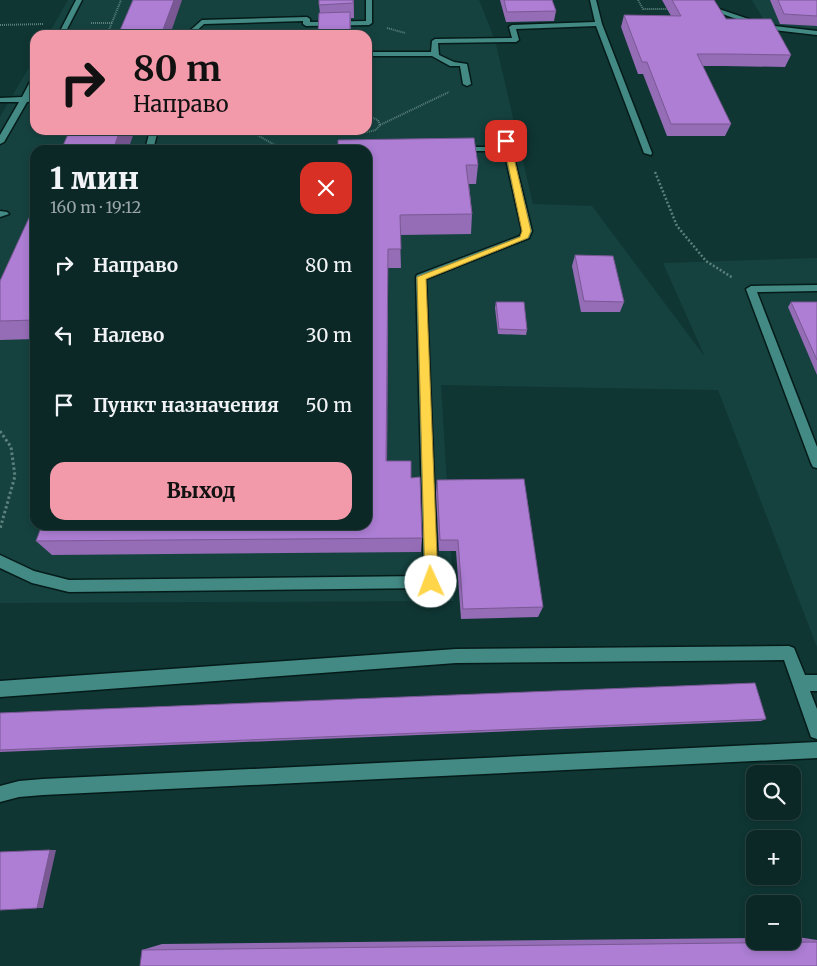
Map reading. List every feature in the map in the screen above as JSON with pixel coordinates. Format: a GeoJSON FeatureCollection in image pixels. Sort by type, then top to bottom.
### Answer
{"type":"FeatureCollection","features":[{"type":"Feature","properties":{"kind":"lane"},"geometry":{"type":"LineString","coordinates":[[64,30],[79,0]]}},
{"type":"Feature","properties":{"kind":"lane"},"geometry":{"type":"LineString","coordinates":[[193,30],[202,22],[307,20],[306,24],[369,23],[368,0]]}},
{"type":"Feature","properties":{"kind":"lane"},"geometry":{"type":"LineString","coordinates":[[594,0],[599,24],[648,153]]}},
{"type":"Feature","properties":{"kind":"lane"},"geometry":{"type":"LineString","coordinates":[[713,9],[765,28],[817,33]]}},
{"type":"Feature","properties":{"kind":"lane"},"geometry":{"type":"LineString","coordinates":[[467,84],[463,64],[454,64],[435,56],[434,41],[516,40],[512,27],[599,24]]}},
{"type":"Feature","properties":{"kind":"lane"},"geometry":{"type":"LineString","coordinates":[[372,54],[435,54]]}},
{"type":"Feature","properties":{"kind":"lane"},"geometry":{"type":"LineString","coordinates":[[0,142],[30,89]]}},
{"type":"Feature","properties":{"kind":"lane"},"geometry":{"type":"LineString","coordinates":[[0,100],[30,99]]}},
{"type":"Feature","properties":{"kind":"lane"},"geometry":{"type":"LineString","coordinates":[[0,561],[32,577],[69,586],[431,582],[421,277],[524,238],[526,231],[507,145],[452,150]]}},
{"type":"Feature","properties":{"kind":"lane"},"geometry":{"type":"LineString","coordinates":[[817,288],[751,289],[817,463]]}},
{"type":"Feature","properties":{"kind":"lane"},"geometry":{"type":"LineString","coordinates":[[0,689],[456,656],[789,653],[817,731]]}},
{"type":"Feature","properties":{"kind":"lane"},"geometry":{"type":"LineString","coordinates":[[800,683],[817,683]]}},
{"type":"Feature","properties":{"kind":"lane"},"geometry":{"type":"LineString","coordinates":[[0,794],[19,789],[44,787],[817,750]]}},
{"type":"Feature","properties":{"kind":"path"},"geometry":{"type":"LineString","coordinates":[[109,30],[121,0]]}},
{"type":"Feature","properties":{"kind":"path"},"geometry":{"type":"LineString","coordinates":[[638,0],[643,9],[713,9]]}},
{"type":"Feature","properties":{"kind":"path"},"geometry":{"type":"LineString","coordinates":[[372,131],[376,130],[380,125],[467,84]]}},
{"type":"Feature","properties":{"kind":"path"},"geometry":{"type":"LineString","coordinates":[[372,118],[378,120],[380,125]]}},
{"type":"Feature","properties":{"kind":"path"},"geometry":{"type":"LineString","coordinates":[[258,135],[274,145]]}},
{"type":"Feature","properties":{"kind":"path"},"geometry":{"type":"LineString","coordinates":[[648,153],[677,226],[706,261],[751,289]]}},
{"type":"Feature","properties":{"kind":"path"},"geometry":{"type":"LineString","coordinates":[[0,431],[11,447],[14,476],[0,529]]}},
{"type":"Feature","properties":{"kind":"shaded area"},"geometry":{"type":"Polygon","coordinates":[[[68,0],[479,0],[495,40],[533,204],[592,206],[705,357],[663,263],[817,258],[817,647],[718,390],[441,385],[454,601],[0,603],[0,117],[30,66],[30,135],[372,135],[372,30],[51,30],[68,0]]]}},
{"type":"Feature","properties":{"kind":"shaded area"},"geometry":{"type":"Polygon","coordinates":[[[752,0],[817,0],[817,29],[768,27],[752,0]]]}},
{"type":"Feature","properties":{"kind":"building"},"geometry":{"type":"Polygon","coordinates":[[[133,0],[174,0],[163,30],[120,30],[133,0]]]}},
{"type":"Feature","properties":{"kind":"building"},"geometry":{"type":"Polygon","coordinates":[[[319,0],[353,0],[353,3],[319,5],[319,0]]]}},
{"type":"Feature","properties":{"kind":"building"},"geometry":{"type":"Polygon","coordinates":[[[504,0],[552,0],[556,11],[507,12],[504,0]]]}},
{"type":"Feature","properties":{"kind":"building"},"geometry":{"type":"Polygon","coordinates":[[[672,0],[714,0],[726,19],[771,19],[791,55],[697,54],[731,124],[671,124],[647,62],[642,62],[624,15],[681,16],[672,0]]]}},
{"type":"Feature","properties":{"kind":"building"},"geometry":{"type":"Polygon","coordinates":[[[778,0],[817,0],[817,16],[784,14],[778,0]]]}},
{"type":"Feature","properties":{"kind":"building"},"geometry":{"type":"Polygon","coordinates":[[[350,12],[350,30],[318,30],[319,13],[350,12]]]}},
{"type":"Feature","properties":{"kind":"building"},"geometry":{"type":"Polygon","coordinates":[[[68,135],[118,135],[115,145],[63,145],[68,135]]]}},
{"type":"Feature","properties":{"kind":"building"},"geometry":{"type":"Polygon","coordinates":[[[474,138],[478,165],[466,165],[472,214],[400,215],[401,249],[388,249],[386,461],[411,461],[411,478],[420,477],[422,538],[36,541],[40,530],[372,530],[372,145],[338,145],[338,140],[474,138]]]}},
{"type":"Feature","properties":{"kind":"building"},"geometry":{"type":"Polygon","coordinates":[[[30,216],[30,320],[0,321],[0,281],[30,216]]]}},
{"type":"Feature","properties":{"kind":"building"},"geometry":{"type":"Polygon","coordinates":[[[575,255],[613,256],[624,302],[584,301],[575,255]]]}},
{"type":"Feature","properties":{"kind":"building"},"geometry":{"type":"Polygon","coordinates":[[[496,302],[524,302],[527,330],[499,329],[496,302]]]}},
{"type":"Feature","properties":{"kind":"building"},"geometry":{"type":"Polygon","coordinates":[[[791,302],[817,302],[817,360],[791,302]]]}},
{"type":"Feature","properties":{"kind":"building"},"geometry":{"type":"Polygon","coordinates":[[[524,479],[543,607],[463,609],[458,540],[440,540],[437,480],[524,479]]]}},
{"type":"Feature","properties":{"kind":"building"},"geometry":{"type":"Polygon","coordinates":[[[755,683],[766,719],[0,750],[0,713],[755,683]]]}},
{"type":"Feature","properties":{"kind":"building"},"geometry":{"type":"Polygon","coordinates":[[[50,850],[37,908],[0,910],[0,852],[50,850]]]}},
{"type":"Feature","properties":{"kind":"building"},"geometry":{"type":"Polygon","coordinates":[[[801,942],[817,942],[817,966],[140,966],[142,950],[746,943],[746,950],[801,950],[801,942]]]}},
{"type":"Feature","properties":{"kind":"route"},"geometry":{"type":"LineString","coordinates":[[431,582],[421,277],[524,238],[526,231],[506,141]]}}]}
